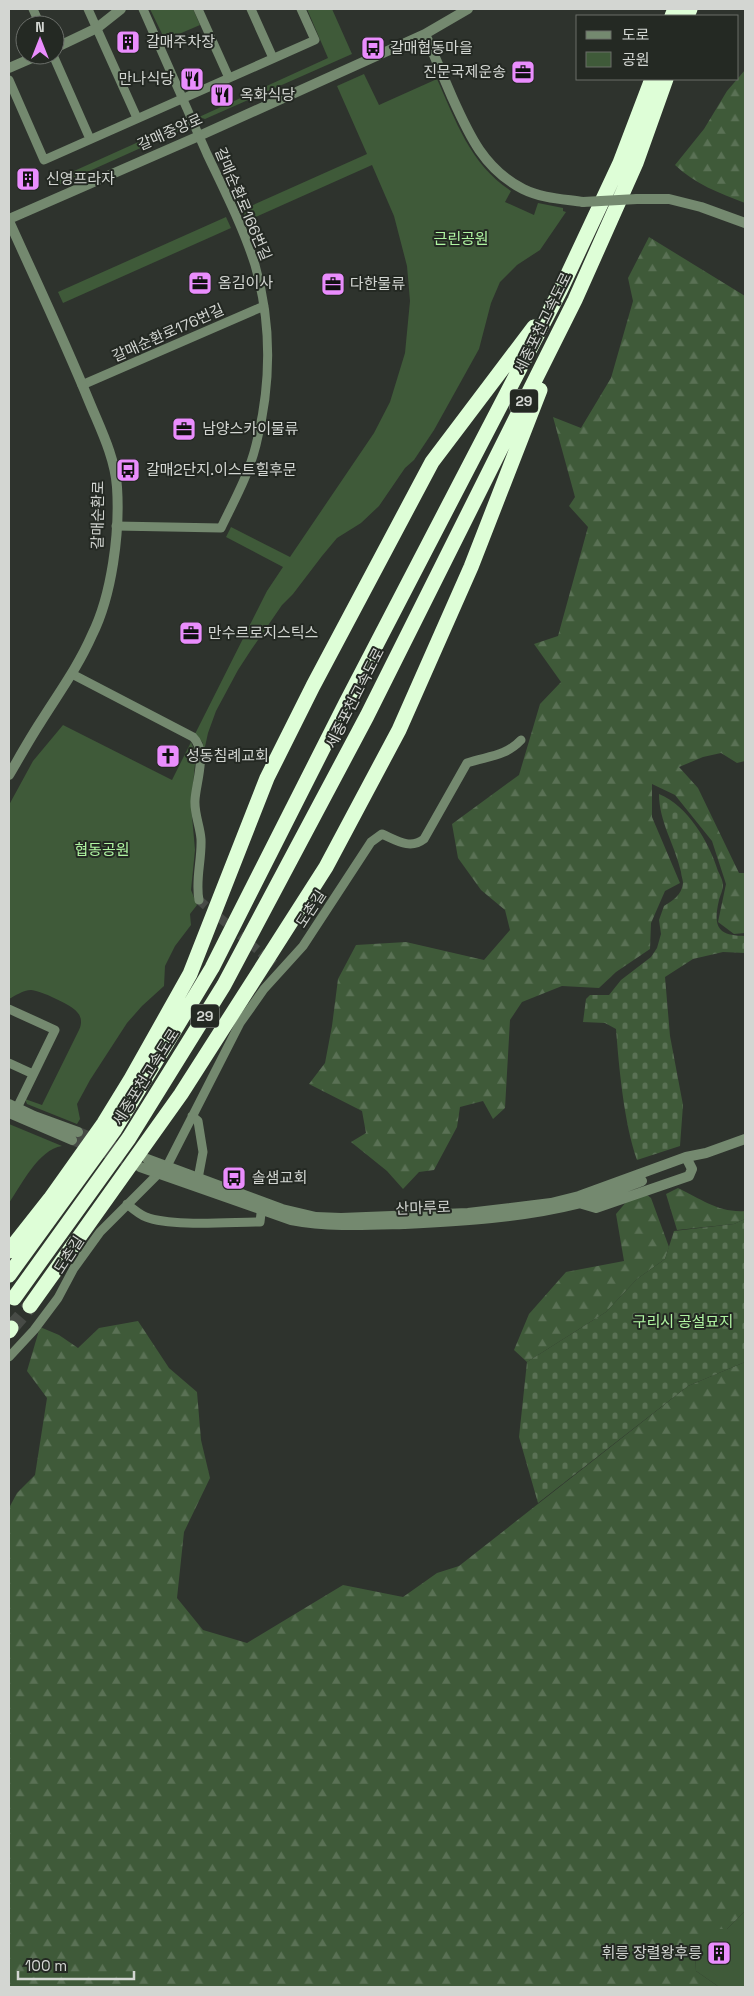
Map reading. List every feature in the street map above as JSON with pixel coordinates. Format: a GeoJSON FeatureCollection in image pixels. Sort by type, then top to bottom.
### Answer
{"type":"FeatureCollection","features":[{"type":"Feature","properties":{"kind":"highway","name":"세종포천고속도로"},"geometry":{"type":"LineString","coordinates":[[9,1275],[115,1128],[212,968],[346,703],[560,291],[620,163],[652,80]]}},
{"type":"Feature","properties":{"kind":"highway","name":"세종포천고속도로"},"geometry":{"type":"LineString","coordinates":[[14,1298],[129,1138],[224,985],[367,716],[575,300],[636,162],[666,80]]}},
{"type":"Feature","properties":{"kind":"highway"},"geometry":{"type":"LineString","coordinates":[[9,1251],[50,1199],[104,1123],[190,974],[267,778],[313,686],[432,462],[560,291]]}},
{"type":"Feature","properties":{"kind":"highway"},"geometry":{"type":"LineString","coordinates":[[30,1306],[181,1094],[326,867],[399,730],[471,567],[575,300]]}},
{"type":"Feature","properties":{"kind":"street"},"geometry":{"type":"LineString","coordinates":[[88,9],[137,118]]}},
{"type":"Feature","properties":{"kind":"street"},"geometry":{"type":"LineString","coordinates":[[65,43],[97,28],[121,9]]}},
{"type":"Feature","properties":{"kind":"street","name":"갈매순환로166번길"},"geometry":{"type":"LineString","coordinates":[[116,526],[221,528],[247,473],[256,447],[264,409],[267,376],[267,338],[264,306],[254,264],[200,136],[143,9]]}},
{"type":"Feature","properties":{"kind":"street"},"geometry":{"type":"LineString","coordinates":[[198,9],[229,78]]}},
{"type":"Feature","properties":{"kind":"street"},"geometry":{"type":"LineString","coordinates":[[251,9],[273,58]]}},
{"type":"Feature","properties":{"kind":"street"},"geometry":{"type":"LineString","coordinates":[[9,80],[44,160],[315,40],[301,9]]}},
{"type":"Feature","properties":{"kind":"street","name":"갈매중앙로"},"geometry":{"type":"LineString","coordinates":[[9,220],[425,34],[468,9]]}},
{"type":"Feature","properties":{"kind":"street"},"geometry":{"type":"LineString","coordinates":[[425,34],[468,133],[486,161],[500,174],[524,189],[548,197],[582,202],[669,199],[701,207],[745,223]]}},
{"type":"Feature","properties":{"kind":"street"},"geometry":{"type":"LineString","coordinates":[[58,65],[90,139]]}},
{"type":"Feature","properties":{"kind":"street","name":"갈매순환로"},"geometry":{"type":"LineString","coordinates":[[9,220],[109,448],[117,486],[116,526],[109,580],[93,634],[72,674],[9,775]]}},
{"type":"Feature","properties":{"kind":"street","name":"갈매순환로176번길"},"geometry":{"type":"LineString","coordinates":[[82,385],[264,306]]}},
{"type":"Feature","properties":{"kind":"street"},"geometry":{"type":"LineString","coordinates":[[72,674],[192,737],[197,742],[200,754],[195,802],[201,838],[197,889],[199,900]]}},
{"type":"Feature","properties":{"kind":"street","name":"도촌길"},"geometry":{"type":"LineString","coordinates":[[167,1166],[240,1023],[278,967],[303,946],[372,842],[382,834],[410,845],[419,843],[424,839],[467,763],[512,749],[521,740]]}},
{"type":"Feature","properties":{"kind":"street"},"geometry":{"type":"LineString","coordinates":[[9,1009],[55,1030],[33,1074],[12,1108],[34,1116],[75,1136]]}},
{"type":"Feature","properties":{"kind":"street"},"geometry":{"type":"LineString","coordinates":[[9,1063],[33,1074]]}},
{"type":"Feature","properties":{"kind":"street"},"geometry":{"type":"LineString","coordinates":[[192,1116],[198,1121],[203,1152],[197,1183]]}},
{"type":"Feature","properties":{"kind":"street","name":"산마루로"},"geometry":{"type":"LineString","coordinates":[[197,1183],[167,1166],[144,1163],[158,1174],[197,1183],[262,1206],[291,1220],[342,1226],[462,1221],[538,1212],[579,1203],[745,1139]]}},
{"type":"Feature","properties":{"kind":"street","name":"산마루로"},"geometry":{"type":"LineString","coordinates":[[262,1206],[316,1217],[342,1218],[468,1213],[551,1203],[579,1196],[688,1160]]}},
{"type":"Feature","properties":{"kind":"street","name":"도촌길"},"geometry":{"type":"LineString","coordinates":[[9,1357],[34,1330],[58,1298],[74,1268],[100,1232],[158,1174]]}},
{"type":"Feature","properties":{"kind":"street"},"geometry":{"type":"LineString","coordinates":[[127,1204],[146,1217],[162,1221],[186,1222],[260,1222],[262,1206]]}},
{"type":"Feature","properties":{"kind":"green space"},"geometry":{"type":"Polygon","coordinates":[[[150,9],[193,9],[200,25],[165,40],[150,9]]]}},
{"type":"Feature","properties":{"kind":"green space"},"geometry":{"type":"Polygon","coordinates":[[[307,9],[332,9],[352,54],[205,119],[199,117],[328,58],[307,9]]]}},
{"type":"Feature","properties":{"kind":"green space"},"geometry":{"type":"Polygon","coordinates":[[[745,70],[745,203],[699,183],[675,165],[704,129],[727,91],[736,80],[739,80],[739,77],[745,70]]]}},
{"type":"Feature","properties":{"kind":"green space","name":"근린공원"},"geometry":{"type":"Polygon","coordinates":[[[364,74],[379,105],[437,79],[458,126],[475,155],[497,180],[511,191],[505,202],[534,215],[538,203],[563,208],[563,211],[566,212],[540,250],[517,265],[500,282],[491,303],[479,349],[434,430],[414,460],[405,468],[379,506],[361,523],[337,538],[293,594],[282,605],[251,650],[216,711],[208,733],[203,756],[203,743],[195,734],[267,591],[283,567],[226,537],[231,527],[290,557],[374,433],[390,402],[405,353],[410,301],[407,266],[394,216],[372,165],[247,221],[242,210],[367,154],[337,86],[364,74]]]}},
{"type":"Feature","properties":{"kind":"green space"},"geometry":{"type":"Polygon","coordinates":[[[185,121],[183,129],[56,186],[54,180],[185,121]]]}},
{"type":"Feature","properties":{"kind":"green space"},"geometry":{"type":"Polygon","coordinates":[[[226,217],[231,228],[63,303],[58,292],[226,217]]]}},
{"type":"Feature","properties":{"kind":"green space"},"geometry":{"type":"Polygon","coordinates":[[[649,237],[745,296],[745,761],[737,763],[721,753],[703,757],[679,767],[698,788],[739,873],[745,873],[745,933],[734,934],[718,922],[726,884],[712,841],[675,795],[652,784],[652,817],[680,883],[665,891],[651,923],[650,949],[616,972],[599,988],[562,986],[522,1002],[510,1020],[505,1108],[493,1119],[483,1101],[460,1107],[457,1127],[434,1170],[419,1172],[403,1189],[387,1171],[351,1142],[366,1133],[362,1111],[309,1084],[325,1063],[338,979],[356,945],[406,942],[484,960],[510,930],[505,910],[481,890],[458,858],[452,824],[519,775],[540,704],[561,682],[534,644],[558,636],[588,527],[569,506],[575,497],[553,417],[581,428],[611,378],[633,301],[628,278],[649,237]]]}},
{"type":"Feature","properties":{"kind":"green space","name":"협동공원"},"geometry":{"type":"Polygon","coordinates":[[[63,725],[172,780],[191,742],[196,754],[191,805],[195,850],[191,890],[197,905],[190,914],[191,925],[175,946],[165,966],[164,986],[127,1023],[90,1080],[77,1104],[80,1119],[77,1124],[27,1104],[25,1099],[42,1105],[80,1028],[80,1016],[74,1009],[41,992],[25,991],[9,999],[9,805],[33,761],[63,725]]]}},
{"type":"Feature","properties":{"kind":"green space"},"geometry":{"type":"Polygon","coordinates":[[[659,794],[679,807],[688,816],[709,848],[723,883],[717,909],[717,923],[719,928],[728,934],[745,936],[745,953],[723,952],[693,959],[665,977],[670,1036],[683,1105],[680,1146],[637,1160],[625,1113],[616,1029],[605,1023],[583,1022],[586,999],[590,995],[609,995],[621,980],[651,957],[657,948],[661,934],[659,920],[664,906],[681,891],[683,882],[681,872],[664,824],[659,794]]]}},
{"type":"Feature","properties":{"kind":"green space"},"geometry":{"type":"Polygon","coordinates":[[[9,1124],[62,1146],[45,1154],[38,1161],[9,1203],[9,1124]]]}},
{"type":"Feature","properties":{"kind":"green space"},"geometry":{"type":"Polygon","coordinates":[[[678,1188],[718,1208],[745,1211],[745,1219],[734,1224],[677,1230],[666,1194],[678,1188]]]}},
{"type":"Feature","properties":{"kind":"green space"},"geometry":{"type":"Polygon","coordinates":[[[647,1195],[651,1198],[669,1247],[665,1259],[637,1279],[606,1312],[527,1362],[514,1350],[529,1314],[566,1272],[624,1261],[616,1214],[627,1201],[647,1195]]]}},
{"type":"Feature","properties":{"kind":"green space","name":"구리시 공설묘지"},"geometry":{"type":"Polygon","coordinates":[[[745,1219],[745,1362],[688,1386],[538,1503],[519,1437],[527,1362],[606,1312],[637,1279],[665,1259],[674,1231],[734,1224],[745,1219]]]}},
{"type":"Feature","properties":{"kind":"green space"},"geometry":{"type":"Polygon","coordinates":[[[138,1321],[169,1368],[197,1392],[201,1440],[210,1478],[184,1532],[177,1598],[203,1630],[247,1643],[343,1585],[403,1597],[437,1573],[459,1566],[688,1386],[745,1362],[745,1911],[727,1929],[702,1929],[695,1956],[696,1971],[719,1987],[9,1987],[9,1508],[17,1493],[35,1475],[47,1398],[27,1371],[40,1327],[59,1335],[78,1348],[99,1328],[138,1321]]]}},
{"type":"Feature","properties":{"kind":"green space"},"geometry":{"type":"Polygon","coordinates":[[[745,1911],[745,1987],[719,1987],[696,1971],[695,1956],[701,1929],[727,1929],[745,1911]]]}},
{"type":"Feature","properties":{"kind":"tunnel"},"geometry":{"type":"LineString","coordinates":[[199,900],[274,964]]}},
{"type":"Feature","properties":{"kind":"tunnel"},"geometry":{"type":"LineString","coordinates":[[78,1132],[127,1151]]}},
{"type":"Feature","properties":{"kind":"tunnel"},"geometry":{"type":"LineString","coordinates":[[72,1140],[136,1165]]}},
{"type":"Feature","properties":{"kind":"tunnel"},"geometry":{"type":"LineString","coordinates":[[11,1328],[30,1306]]}},
{"type":"Feature","properties":{"kind":"place","name":"갈매주차장"},"geometry":{"type":"Point","coordinates":[128,42]}},
{"type":"Feature","properties":{"kind":"place","name":"갈매협동마을"},"geometry":{"type":"Point","coordinates":[373,48]}},
{"type":"Feature","properties":{"kind":"place","name":"진문국제운송"},"geometry":{"type":"Point","coordinates":[523,72]}},
{"type":"Feature","properties":{"kind":"place","name":"만나식당"},"geometry":{"type":"Point","coordinates":[192,79]}},
{"type":"Feature","properties":{"kind":"place","name":"옥화식당"},"geometry":{"type":"Point","coordinates":[222,95]}},
{"type":"Feature","properties":{"kind":"place","name":"신영프라자"},"geometry":{"type":"Point","coordinates":[28,179]}},
{"type":"Feature","properties":{"kind":"place","name":"옴김이사"},"geometry":{"type":"Point","coordinates":[200,283]}},
{"type":"Feature","properties":{"kind":"place","name":"다한물류"},"geometry":{"type":"Point","coordinates":[333,284]}},
{"type":"Feature","properties":{"kind":"place","name":"남양스카이물류"},"geometry":{"type":"Point","coordinates":[184,429]}},
{"type":"Feature","properties":{"kind":"place","name":"갈매2단지.이스트힐후문"},"geometry":{"type":"Point","coordinates":[128,470]}},
{"type":"Feature","properties":{"kind":"place","name":"만수르로지스틱스"},"geometry":{"type":"Point","coordinates":[191,633]}},
{"type":"Feature","properties":{"kind":"place","name":"성동침례교회"},"geometry":{"type":"Point","coordinates":[168,756]}},
{"type":"Feature","properties":{"kind":"place","name":"솔샘교회"},"geometry":{"type":"Point","coordinates":[234,1178]}},
{"type":"Feature","properties":{"kind":"place","name":"휘릉 장렬왕후릉"},"geometry":{"type":"Point","coordinates":[719,1953]}}]}
